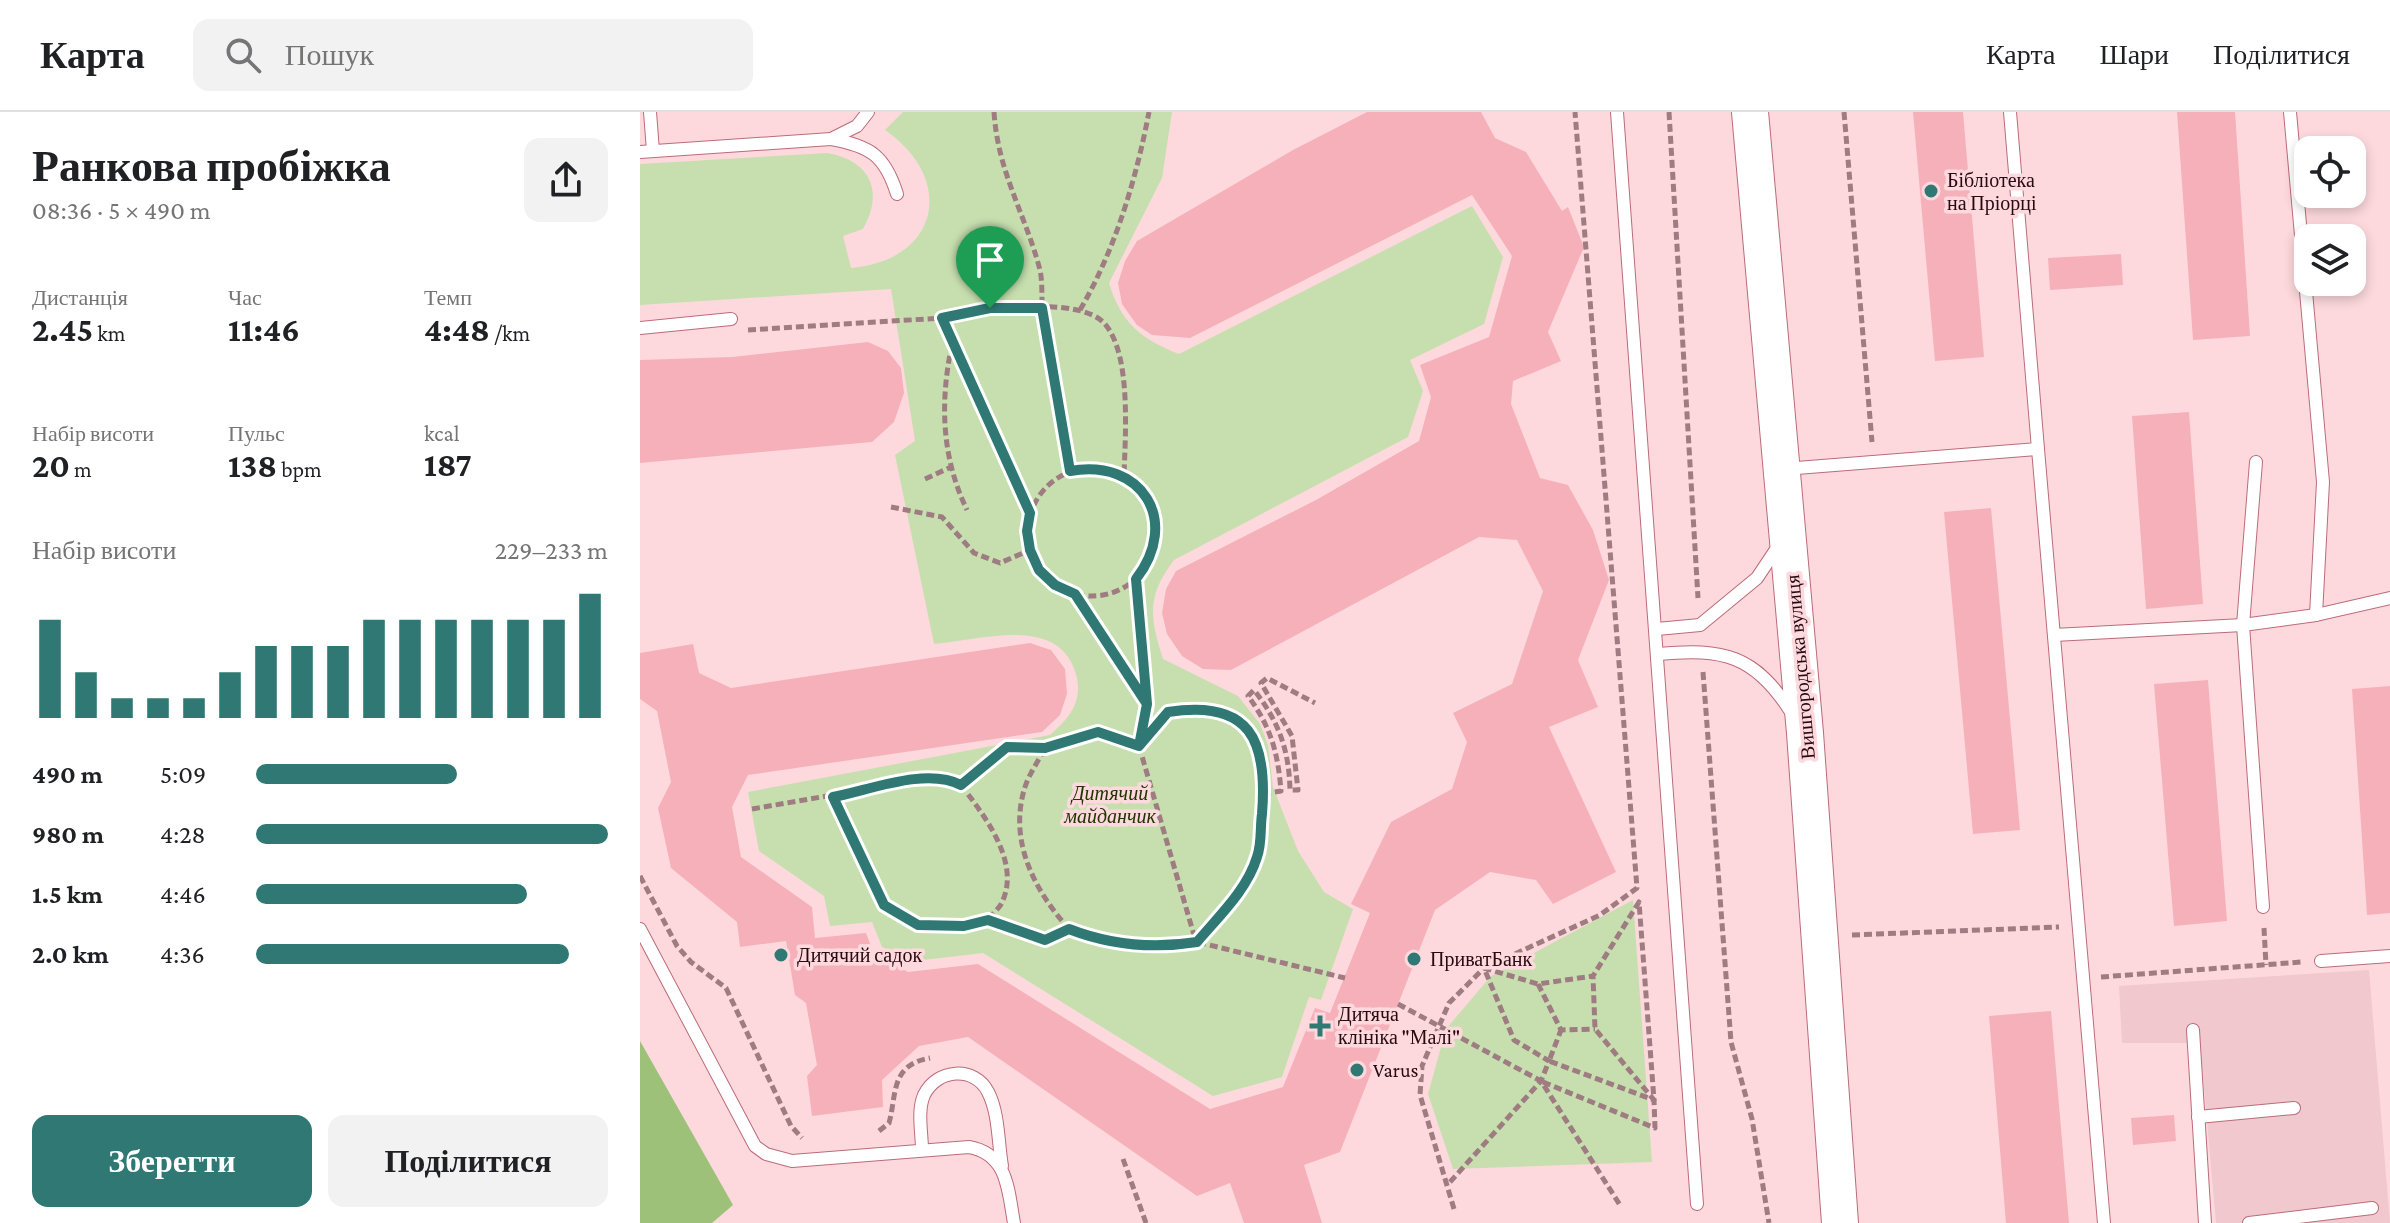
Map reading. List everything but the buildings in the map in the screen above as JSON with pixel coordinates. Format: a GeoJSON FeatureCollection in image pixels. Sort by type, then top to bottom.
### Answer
{"type":"FeatureCollection","features":[{"type":"Feature","properties":{"kind":"main road","name":"Вишгородська вулиця"},"geometry":{"type":"LineString","coordinates":[[1750,112],[1805,733],[1840,1223]]}},
{"type":"Feature","properties":{"kind":"lane"},"geometry":{"type":"LineString","coordinates":[[650,112],[646,151],[831,139],[862,144],[889,168],[897,194]]}},
{"type":"Feature","properties":{"kind":"lane"},"geometry":{"type":"LineString","coordinates":[[831,139],[857,126],[868,112]]}},
{"type":"Feature","properties":{"kind":"lane"},"geometry":{"type":"LineString","coordinates":[[1617,112],[1697,1204]]}},
{"type":"Feature","properties":{"kind":"lane"},"geometry":{"type":"LineString","coordinates":[[2010,112],[2104,1223]]}},
{"type":"Feature","properties":{"kind":"lane"},"geometry":{"type":"LineString","coordinates":[[2290,112],[2323,482],[2316,615]]}},
{"type":"Feature","properties":{"kind":"lane"},"geometry":{"type":"LineString","coordinates":[[640,328],[731,325]]}},
{"type":"Feature","properties":{"kind":"lane"},"geometry":{"type":"LineString","coordinates":[[1783,469],[2038,449]]}},
{"type":"Feature","properties":{"kind":"lane"},"geometry":{"type":"LineString","coordinates":[[2256,462],[2243,625],[2263,907]]}},
{"type":"Feature","properties":{"kind":"lane"},"geometry":{"type":"LineString","coordinates":[[1657,629],[1700,625],[1735,599],[1757,578],[1788,528]]}},
{"type":"Feature","properties":{"kind":"lane"},"geometry":{"type":"LineString","coordinates":[[2054,635],[2243,625],[2316,615],[2390,598]]}},
{"type":"Feature","properties":{"kind":"lane"},"geometry":{"type":"LineString","coordinates":[[1659,654],[1702,650],[1735,658],[1777,690],[1805,733]]}},
{"type":"Feature","properties":{"kind":"lane"},"geometry":{"type":"LineString","coordinates":[[640,929],[755,1146],[766,1154],[792,1161],[922,1150],[981,1149],[1002,1166]]}},
{"type":"Feature","properties":{"kind":"lane"},"geometry":{"type":"LineString","coordinates":[[2321,961],[2390,956]]}},
{"type":"Feature","properties":{"kind":"lane"},"geometry":{"type":"LineString","coordinates":[[2193,1030],[2205,1223]]}},
{"type":"Feature","properties":{"kind":"lane"},"geometry":{"type":"LineString","coordinates":[[922,1150],[920,1110],[924,1094],[934,1081],[947,1074],[963,1073],[978,1078],[988,1090],[1014,1223]]}},
{"type":"Feature","properties":{"kind":"lane"},"geometry":{"type":"LineString","coordinates":[[2198,1117],[2294,1108]]}},
{"type":"Feature","properties":{"kind":"lane"},"geometry":{"type":"LineString","coordinates":[[2249,1223],[2372,1208]]}},
{"type":"Feature","properties":{"kind":"path"},"geometry":{"type":"LineString","coordinates":[[994,112],[996,141],[1007,186],[1022,213],[1041,274],[1042,308],[1070,471]]}},
{"type":"Feature","properties":{"kind":"path"},"geometry":{"type":"LineString","coordinates":[[1080,311],[1098,280],[1134,178],[1149,112]]}},
{"type":"Feature","properties":{"kind":"path"},"geometry":{"type":"LineString","coordinates":[[1398,1004],[1541,1081],[1655,1128],[1575,112]]}},
{"type":"Feature","properties":{"kind":"path"},"geometry":{"type":"LineString","coordinates":[[1844,112],[1874,463]]}},
{"type":"Feature","properties":{"kind":"path"},"geometry":{"type":"LineString","coordinates":[[731,325],[942,318],[990,308],[1080,311],[1105,323],[1118,351],[1126,417],[1124,477]]}},
{"type":"Feature","properties":{"kind":"path"},"geometry":{"type":"LineString","coordinates":[[942,318],[1030,513]]}},
{"type":"Feature","properties":{"kind":"path"},"geometry":{"type":"LineString","coordinates":[[953,341],[943,415],[951,467],[967,510]]}},
{"type":"Feature","properties":{"kind":"path"},"geometry":{"type":"LineString","coordinates":[[925,479],[951,467]]}},
{"type":"Feature","properties":{"kind":"path"},"geometry":{"type":"LineString","coordinates":[[1092,467],[1114,471],[1124,477],[1147,498],[1156,519],[1156,541],[1150,562],[1136,579],[1118,591],[1096,596],[1075,594],[1055,585],[1039,570],[1030,550],[1027,531],[1030,513],[1039,495],[1052,481],[1070,471],[1092,467]]}},
{"type":"Feature","properties":{"kind":"path"},"geometry":{"type":"LineString","coordinates":[[891,507],[942,517],[974,553],[1000,563],[1030,550]]}},
{"type":"Feature","properties":{"kind":"path"},"geometry":{"type":"LineString","coordinates":[[1136,579],[1147,704],[1139,746],[1197,942]]}},
{"type":"Feature","properties":{"kind":"path"},"geometry":{"type":"LineString","coordinates":[[1075,594],[1147,704]]}},
{"type":"Feature","properties":{"kind":"path"},"geometry":{"type":"LineString","coordinates":[[1263,794],[1281,791],[1277,756],[1266,720],[1248,696],[1254,690],[1273,714],[1285,740],[1290,790],[1298,790],[1292,736],[1261,683],[1267,678],[1315,703]]}},
{"type":"Feature","properties":{"kind":"path"},"geometry":{"type":"LineString","coordinates":[[1139,746],[1168,712],[1201,707],[1230,715],[1250,732],[1261,755],[1263,794],[1258,856],[1242,889],[1197,942]]}},
{"type":"Feature","properties":{"kind":"path"},"geometry":{"type":"LineString","coordinates":[[961,785],[1007,747],[1045,748],[1098,732],[1139,746]]}},
{"type":"Feature","properties":{"kind":"path"},"geometry":{"type":"LineString","coordinates":[[1045,748],[1025,787],[1020,823],[1026,860],[1044,901],[1069,929],[1099,940],[1167,947],[1197,942],[1345,978]]}},
{"type":"Feature","properties":{"kind":"path"},"geometry":{"type":"LineString","coordinates":[[752,809],[925,779],[949,778],[961,785],[991,825],[1006,869],[1004,900],[988,920]]}},
{"type":"Feature","properties":{"kind":"path"},"geometry":{"type":"LineString","coordinates":[[833,797],[884,905],[918,925],[964,926],[988,920],[1045,940],[1069,929]]}},
{"type":"Feature","properties":{"kind":"path"},"geometry":{"type":"LineString","coordinates":[[640,876],[677,946],[691,962],[726,988],[791,1126],[795,1133],[809,1139]]}},
{"type":"Feature","properties":{"kind":"path"},"geometry":{"type":"LineString","coordinates":[[1454,1209],[1449,1183],[1420,1095],[1422,1066],[1449,1003],[1484,968],[1600,915],[1637,888]]}},
{"type":"Feature","properties":{"kind":"path"},"geometry":{"type":"LineString","coordinates":[[1639,902],[1593,976],[1595,1029],[1654,1100]]}},
{"type":"Feature","properties":{"kind":"path"},"geometry":{"type":"LineString","coordinates":[[2263,907],[2266,965]]}},
{"type":"Feature","properties":{"kind":"path"},"geometry":{"type":"LineString","coordinates":[[1852,935],[2079,927]]}},
{"type":"Feature","properties":{"kind":"path"},"geometry":{"type":"LineString","coordinates":[[2084,978],[2321,961]]}},
{"type":"Feature","properties":{"kind":"path"},"geometry":{"type":"LineString","coordinates":[[1484,968],[1538,984],[1593,976]]}},
{"type":"Feature","properties":{"kind":"path"},"geometry":{"type":"LineString","coordinates":[[1484,968],[1514,1040],[1549,1061],[1654,1100]]}},
{"type":"Feature","properties":{"kind":"path"},"geometry":{"type":"LineString","coordinates":[[1449,1183],[1541,1081],[1561,1030],[1538,984]]}},
{"type":"Feature","properties":{"kind":"path"},"geometry":{"type":"LineString","coordinates":[[1561,1030],[1595,1029]]}},
{"type":"Feature","properties":{"kind":"path"},"geometry":{"type":"LineString","coordinates":[[874,1133],[889,1123],[898,1078],[909,1067],[935,1058]]}},
{"type":"Feature","properties":{"kind":"path"},"geometry":{"type":"LineString","coordinates":[[1541,1081],[1620,1205]]}},
{"type":"Feature","properties":{"kind":"path"},"geometry":{"type":"LineString","coordinates":[[1123,1159],[1146,1223]]}},
{"type":"Feature","properties":{"kind":"shaded area"},"geometry":{"type":"Polygon","coordinates":[[[2369,970],[2390,1223],[2216,1223],[2200,1043],[2122,1043],[2119,986],[2369,970]]]}},
{"type":"Feature","properties":{"kind":"green space","name":"Дитячий майданчик"},"geometry":{"type":"Polygon","coordinates":[[[903,112],[1172,112],[1162,178],[1109,283],[1120,309],[1134,328],[1179,354],[1472,206],[1503,257],[1484,324],[1410,360],[1423,391],[1408,437],[1174,560],[1155,597],[1153,619],[1163,659],[1238,696],[1260,724],[1268,745],[1273,787],[1298,851],[1324,892],[1353,909],[1321,1000],[1309,997],[1282,1077],[1213,1096],[983,953],[915,961],[882,947],[872,922],[830,926],[824,896],[759,851],[748,792],[1050,735],[1068,717],[1077,696],[1077,678],[1069,658],[1055,645],[1038,638],[997,636],[934,644],[895,455],[915,441],[891,289],[640,305],[640,164],[827,153],[853,162],[869,179],[873,202],[863,229],[843,236],[851,268],[881,262],[904,250],[920,234],[928,214],[929,193],[922,171],[908,150],[885,130],[903,112]]]}},
{"type":"Feature","properties":{"kind":"green space"},"geometry":{"type":"Polygon","coordinates":[[[1633,900],[1652,1162],[1453,1169],[1428,1094],[1446,1029],[1491,976],[1633,900]]]}},
{"type":"Feature","properties":{"kind":"green space"},"geometry":{"type":"Polygon","coordinates":[[[640,1041],[733,1205],[712,1223],[640,1223],[640,1041]]]}},
{"type":"Feature","properties":{"kind":"place","name":"Бібліотека на Пріорці"},"geometry":{"type":"Point","coordinates":[1931,191]}},
{"type":"Feature","properties":{"kind":"place","name":"Дитячий садок"},"geometry":{"type":"Point","coordinates":[781,955]}},
{"type":"Feature","properties":{"kind":"place","name":"ПриватБанк"},"geometry":{"type":"Point","coordinates":[1414,959]}},
{"type":"Feature","properties":{"kind":"place","name":"Дитяча клініка \"Малі\""},"geometry":{"type":"Point","coordinates":[1320,1026]}},
{"type":"Feature","properties":{"kind":"place","name":"Varus"},"geometry":{"type":"Point","coordinates":[1357,1070]}},
{"type":"Feature","properties":{"kind":"route"},"geometry":{"type":"LineString","coordinates":[[990,308],[942,318],[1030,513],[1027,531],[1030,550],[1039,570],[1055,585],[1075,594],[1147,704],[1139,746],[1098,732],[1045,748],[1007,747],[961,785],[949,778],[925,779],[833,797],[884,905],[918,925],[964,926],[988,920],[1045,940],[1069,929],[1099,940],[1167,947],[1197,942],[1242,889],[1258,856],[1263,794],[1261,755],[1250,732],[1230,715],[1201,707],[1168,712],[1139,746],[1147,704],[1136,579],[1150,562],[1156,541],[1156,519],[1147,498],[1133,481],[1114,471],[1092,467],[1070,471],[1042,308],[990,308]]}}]}
